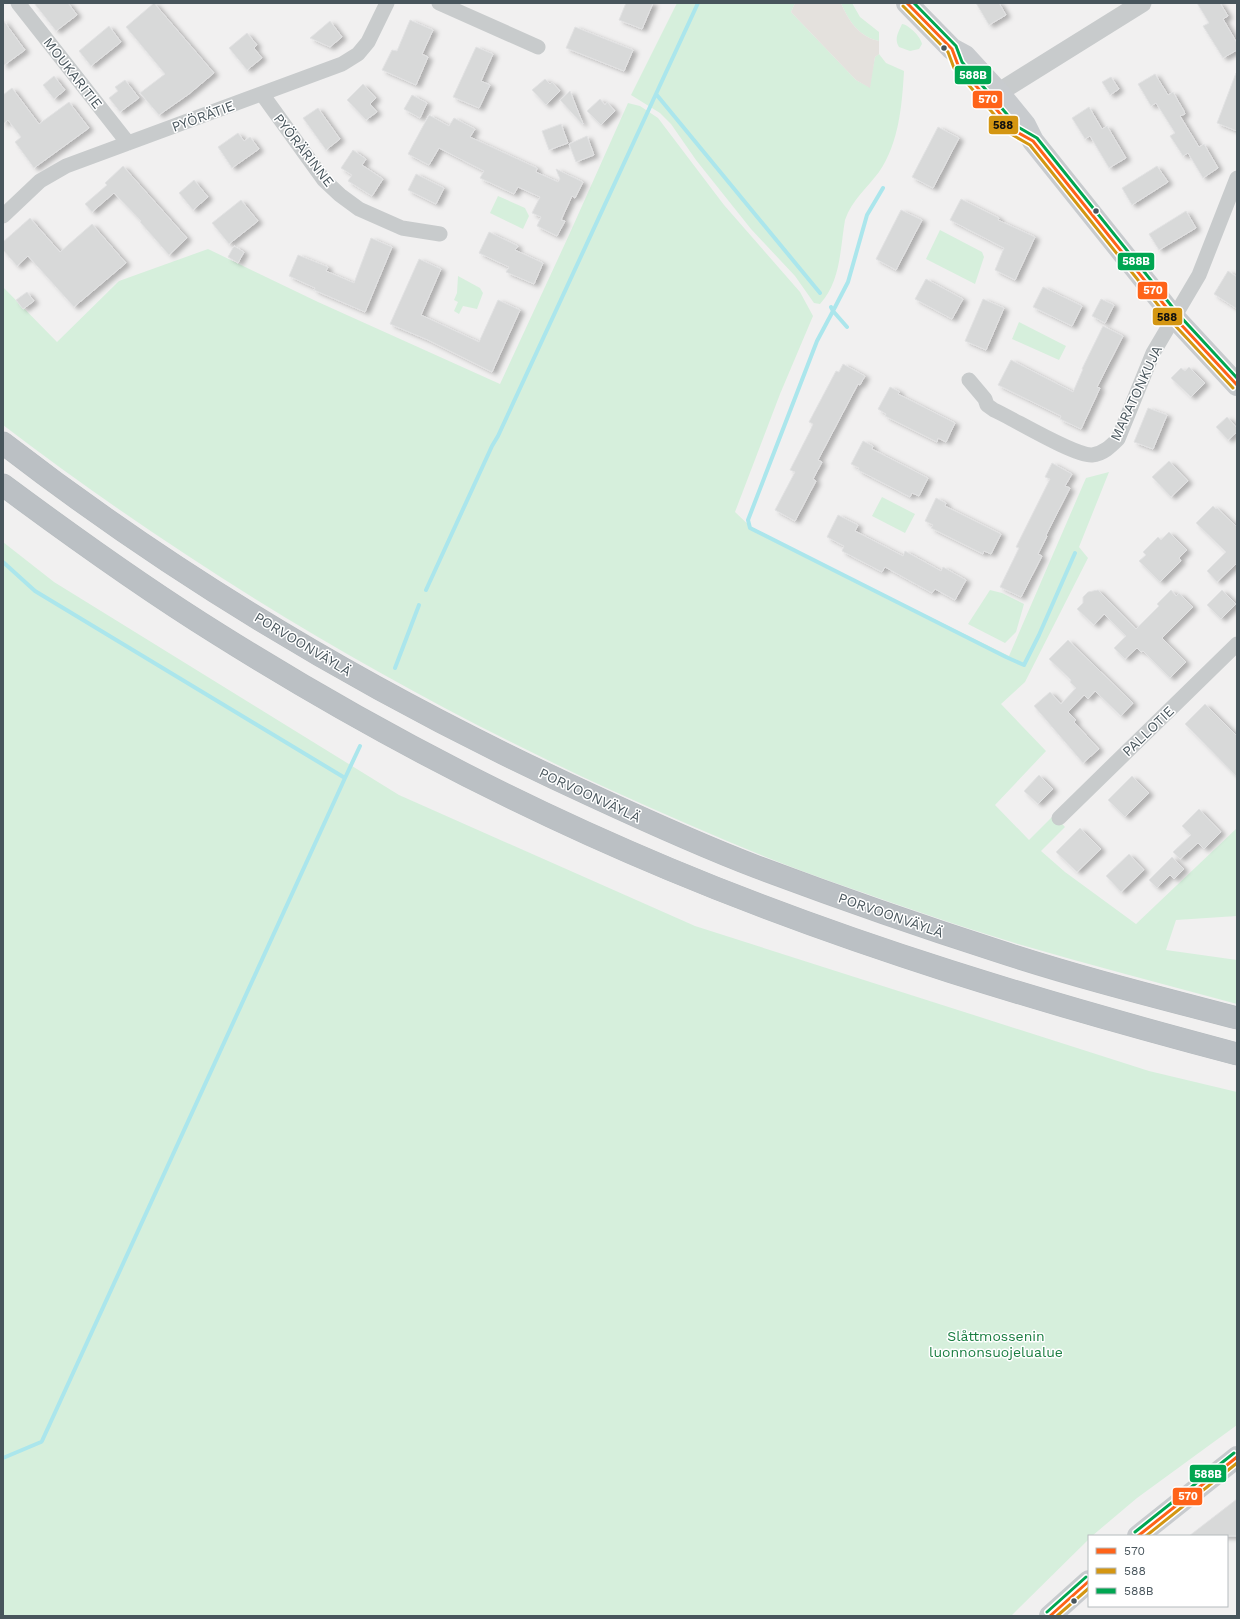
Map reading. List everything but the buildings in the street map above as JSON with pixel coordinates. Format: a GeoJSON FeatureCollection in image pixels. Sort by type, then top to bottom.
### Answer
{"type":"FeatureCollection","features":[{"type":"Feature","properties":{"kind":"highway","name":"PORVOONVÄYLÄ"},"geometry":{"type":"LineString","coordinates":[[3,443],[119,527],[212,589],[357,677],[546,775],[696,842],[854,903],[1001,952],[1237,1018]]}},
{"type":"Feature","properties":{"kind":"highway"},"geometry":{"type":"LineString","coordinates":[[3,486],[165,599],[326,699],[460,771],[600,839],[726,892],[910,960],[1063,1007],[1237,1054]]}},
{"type":"Feature","properties":{"kind":"main road"},"geometry":{"type":"LineString","coordinates":[[907,3],[952,49],[958,65],[994,96],[1015,131],[1033,141],[1174,317],[1237,385]]}},
{"type":"Feature","properties":{"kind":"main road"},"geometry":{"type":"LineString","coordinates":[[1139,1535],[1237,1457]]}},
{"type":"Feature","properties":{"kind":"main road"},"geometry":{"type":"LineString","coordinates":[[1050,1616],[1088,1582]]}},
{"type":"Feature","properties":{"kind":"street","name":"MOUKARITIE"},"geometry":{"type":"LineString","coordinates":[[18,3],[128,143]]}},
{"type":"Feature","properties":{"kind":"street","name":"PYÖRÄTIE"},"geometry":{"type":"LineString","coordinates":[[3,216],[40,181],[66,166],[342,64],[358,54],[368,42],[387,3]]}},
{"type":"Feature","properties":{"kind":"street"},"geometry":{"type":"LineString","coordinates":[[439,3],[538,47]]}},
{"type":"Feature","properties":{"kind":"street"},"geometry":{"type":"LineString","coordinates":[[994,96],[1142,3]]}},
{"type":"Feature","properties":{"kind":"street","name":"PYÖRÄRINNE"},"geometry":{"type":"LineString","coordinates":[[262,94],[324,180],[340,195],[360,209],[402,228],[440,234]]}},
{"type":"Feature","properties":{"kind":"street","name":"MARATONKUJA"},"geometry":{"type":"LineString","coordinates":[[969,380],[985,399],[987,405],[994,410],[1074,451],[1094,455],[1110,447],[1118,439],[1153,353],[1199,275],[1237,178]]}},
{"type":"Feature","properties":{"kind":"street","name":"PALLOTIE"},"geometry":{"type":"LineString","coordinates":[[1059,818],[1237,644]]}},
{"type":"Feature","properties":{"kind":"green space"},"geometry":{"type":"Polygon","coordinates":[[[677,3],[795,3],[791,12],[856,80],[869,87],[875,57],[879,54],[886,63],[904,71],[898,123],[891,149],[879,172],[856,200],[848,213],[845,220],[836,275],[827,295],[820,304],[814,303],[795,276],[751,229],[696,160],[671,124],[660,113],[631,95],[677,3]]]}},
{"type":"Feature","properties":{"kind":"green space"},"geometry":{"type":"Polygon","coordinates":[[[841,3],[852,3],[860,17],[879,32],[879,41],[866,36],[855,27],[847,16],[841,3]]]}},
{"type":"Feature","properties":{"kind":"green space"},"geometry":{"type":"Polygon","coordinates":[[[902,24],[911,29],[917,35],[922,44],[919,49],[910,51],[899,47],[897,39],[902,24]]]}},
{"type":"Feature","properties":{"kind":"green space"},"geometry":{"type":"Polygon","coordinates":[[[628,103],[640,106],[658,118],[724,205],[800,292],[813,316],[780,394],[735,512],[754,530],[1009,656],[1086,478],[1109,472],[1079,547],[1088,558],[1025,682],[1001,704],[1046,751],[995,805],[1029,840],[1054,815],[1065,827],[1041,851],[1065,872],[1136,924],[1237,828],[1237,916],[1176,920],[1166,950],[1237,960],[1237,1004],[1018,944],[907,908],[812,875],[754,852],[611,790],[531,752],[451,711],[374,669],[297,624],[221,578],[147,529],[3,425],[3,287],[57,342],[119,281],[208,249],[318,302],[500,384],[628,103]]]}},
{"type":"Feature","properties":{"kind":"green space"},"geometry":{"type":"Polygon","coordinates":[[[498,196],[525,208],[529,216],[523,229],[490,213],[498,196]]]}},
{"type":"Feature","properties":{"kind":"green space"},"geometry":{"type":"Polygon","coordinates":[[[940,230],[982,252],[984,257],[975,284],[926,259],[940,230]]]}},
{"type":"Feature","properties":{"kind":"green space"},"geometry":{"type":"Polygon","coordinates":[[[458,276],[480,288],[483,293],[477,309],[463,306],[459,314],[454,311],[458,302],[454,300],[457,293],[458,276]]]}},
{"type":"Feature","properties":{"kind":"green space"},"geometry":{"type":"Polygon","coordinates":[[[1019,322],[1066,346],[1059,360],[1012,339],[1019,322]]]}},
{"type":"Feature","properties":{"kind":"green space"},"geometry":{"type":"Polygon","coordinates":[[[882,497],[915,514],[905,533],[872,516],[882,497]]]}},
{"type":"Feature","properties":{"kind":"green space","name":"Slåttmossenin luonnonsuojelualue"},"geometry":{"type":"Polygon","coordinates":[[[3,542],[54,582],[399,795],[695,926],[1149,1071],[1237,1092],[1237,1425],[1137,1498],[1093,1535],[1088,1535],[1088,1540],[1011,1616],[3,1616],[3,542]]]}},
{"type":"Feature","properties":{"kind":"green space"},"geometry":{"type":"Polygon","coordinates":[[[990,590],[1002,593],[1024,604],[1016,632],[1005,643],[968,624],[990,590]]]}},
{"type":"Feature","properties":{"kind":"sand"},"geometry":{"type":"Polygon","coordinates":[[[795,3],[841,3],[847,16],[860,32],[879,41],[879,54],[875,57],[870,88],[856,80],[791,12],[795,3]]]}},
{"type":"Feature","properties":{"kind":"waterway"},"geometry":{"type":"LineString","coordinates":[[426,590],[698,3]]}},
{"type":"Feature","properties":{"kind":"waterway"},"geometry":{"type":"LineString","coordinates":[[656,94],[820,293]]}},
{"type":"Feature","properties":{"kind":"waterway"},"geometry":{"type":"LineString","coordinates":[[847,327],[833,311],[848,282],[867,215],[883,188]]}},
{"type":"Feature","properties":{"kind":"waterway"},"geometry":{"type":"LineString","coordinates":[[831,307],[833,311],[817,341],[748,520],[750,528],[1024,665],[1039,635],[1075,553]]}},
{"type":"Feature","properties":{"kind":"waterway"},"geometry":{"type":"LineString","coordinates":[[3,562],[35,591],[345,778],[360,746]]}},
{"type":"Feature","properties":{"kind":"waterway"},"geometry":{"type":"LineString","coordinates":[[395,668],[419,605]]}},
{"type":"Feature","properties":{"kind":"waterway"},"geometry":{"type":"LineString","coordinates":[[42,1441],[345,778]]}},
{"type":"Feature","properties":{"kind":"waterway"},"geometry":{"type":"LineString","coordinates":[[3,1458],[41,1442]]}},
{"type":"Feature","properties":{"kind":"transit line","name":"570"},"geometry":{"type":"LineString","coordinates":[[907,3],[952,49],[958,65],[1015,131],[1033,141],[1174,317],[1237,385]]}},
{"type":"Feature","properties":{"kind":"transit line","name":"588B"},"geometry":{"type":"LineString","coordinates":[[914,3],[956,46],[962,62],[1018,127],[1037,138],[1178,314],[1237,378]]}},
{"type":"Feature","properties":{"kind":"transit line","name":"588"},"geometry":{"type":"LineString","coordinates":[[903,6],[948,52],[954,68],[1011,134],[1030,145],[1170,320],[1233,388]]}},
{"type":"Feature","properties":{"kind":"transit line","name":"588B"},"geometry":{"type":"LineString","coordinates":[[1135,1532],[1234,1453]]}},
{"type":"Feature","properties":{"kind":"transit line","name":"570"},"geometry":{"type":"LineString","coordinates":[[1139,1535],[1237,1457]]}},
{"type":"Feature","properties":{"kind":"transit line","name":"588"},"geometry":{"type":"LineString","coordinates":[[1147,1535],[1237,1463]]}},
{"type":"Feature","properties":{"kind":"transit line","name":"588B"},"geometry":{"type":"LineString","coordinates":[[1047,1612],[1086,1577]]}},
{"type":"Feature","properties":{"kind":"transit line","name":"570"},"geometry":{"type":"LineString","coordinates":[[1050,1616],[1088,1582]]}},
{"type":"Feature","properties":{"kind":"transit line","name":"588"},"geometry":{"type":"LineString","coordinates":[[1057,1616],[1088,1589]]}}]}
